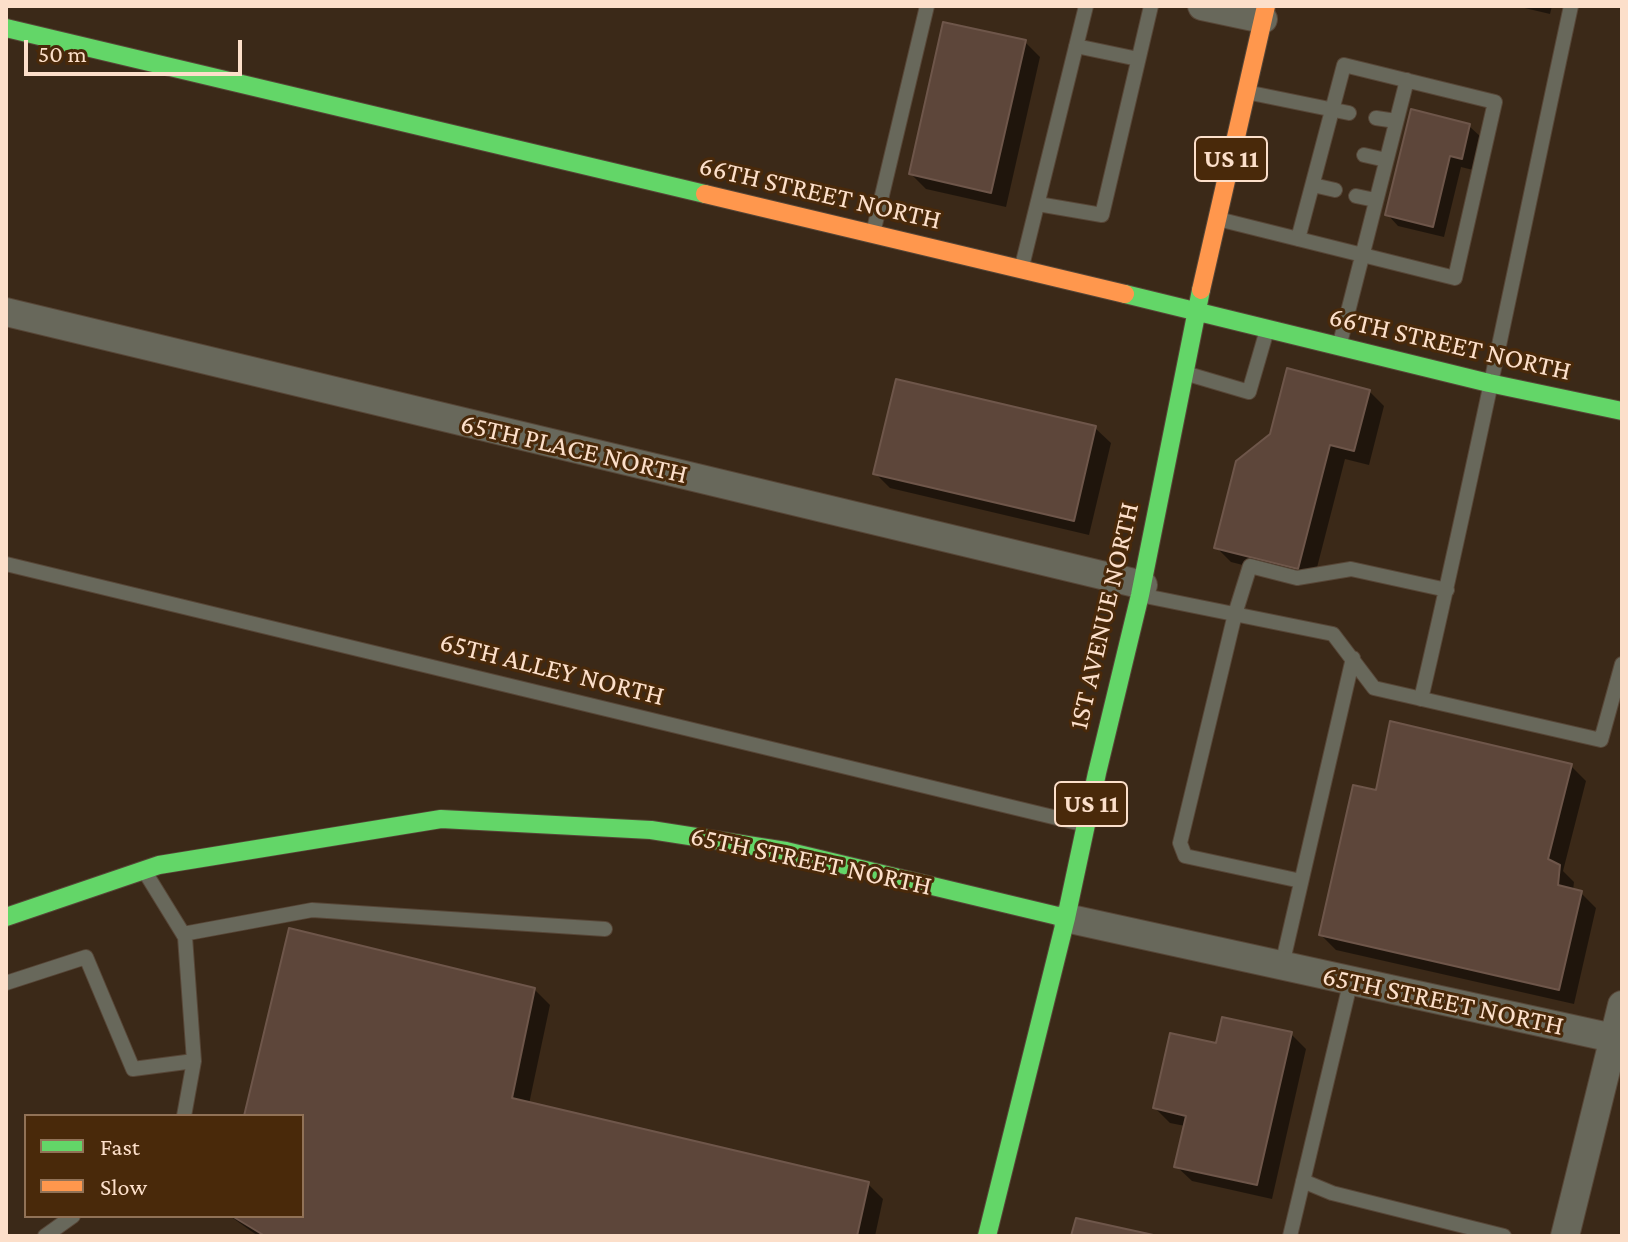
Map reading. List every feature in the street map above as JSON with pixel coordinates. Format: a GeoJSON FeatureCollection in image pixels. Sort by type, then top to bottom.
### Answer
{"type":"FeatureCollection","features":[{"type":"Feature","properties":{"kind":"street"},"geometry":{"type":"LineString","coordinates":[[1202,6],[1265,12]]}},
{"type":"Feature","properties":{"kind":"street","name":"1ST AVENUE NORTH"},"geometry":{"type":"LineString","coordinates":[[987,1236],[1066,918],[1142,590],[1196,313],[1265,12]]}},
{"type":"Feature","properties":{"kind":"street","name":"66TH STREET NORTH"},"geometry":{"type":"LineString","coordinates":[[6,28],[1489,383],[1622,411]]}},
{"type":"Feature","properties":{"kind":"street","name":"65TH PLACE NORTH"},"geometry":{"type":"LineString","coordinates":[[6,312],[1142,590]]}},
{"type":"Feature","properties":{"kind":"street","name":"65TH STREET NORTH"},"geometry":{"type":"LineString","coordinates":[[6,917],[159,865],[441,819],[651,830],[786,851],[1066,918],[1617,1039]]}},
{"type":"Feature","properties":{"kind":"street"},"geometry":{"type":"LineString","coordinates":[[1565,1236],[1617,1039],[1622,1005]]}},
{"type":"Feature","properties":{"kind":"lane"},"geometry":{"type":"LineString","coordinates":[[873,234],[927,6]]}},
{"type":"Feature","properties":{"kind":"lane"},"geometry":{"type":"LineString","coordinates":[[1022,269],[1086,6]]}},
{"type":"Feature","properties":{"kind":"lane"},"geometry":{"type":"LineString","coordinates":[[1038,204],[1102,215],[1151,6]]}},
{"type":"Feature","properties":{"kind":"lane"},"geometry":{"type":"LineString","coordinates":[[1421,699],[1571,6]]}},
{"type":"Feature","properties":{"kind":"lane"},"geometry":{"type":"LineString","coordinates":[[1076,46],[1138,59]]}},
{"type":"Feature","properties":{"kind":"lane"},"geometry":{"type":"LineString","coordinates":[[1217,219],[1455,278],[1495,102],[1344,65],[1298,239]]}},
{"type":"Feature","properties":{"kind":"lane"},"geometry":{"type":"LineString","coordinates":[[1339,347],[1407,80]]}},
{"type":"Feature","properties":{"kind":"lane"},"geometry":{"type":"LineString","coordinates":[[1247,92],[1349,113]]}},
{"type":"Feature","properties":{"kind":"lane"},"geometry":{"type":"LineString","coordinates":[[1376,118],[1396,121]]}},
{"type":"Feature","properties":{"kind":"lane"},"geometry":{"type":"LineString","coordinates":[[1323,147],[1339,150]]}},
{"type":"Feature","properties":{"kind":"lane"},"geometry":{"type":"LineString","coordinates":[[1364,155],[1386,160]]}},
{"type":"Feature","properties":{"kind":"lane"},"geometry":{"type":"LineString","coordinates":[[1313,185],[1335,190]]}},
{"type":"Feature","properties":{"kind":"lane"},"geometry":{"type":"LineString","coordinates":[[1356,196],[1375,200]]}},
{"type":"Feature","properties":{"kind":"lane"},"geometry":{"type":"LineString","coordinates":[[1184,373],[1249,392],[1267,330]]}},
{"type":"Feature","properties":{"kind":"lane","name":"65TH ALLEY NORTH"},"geometry":{"type":"LineString","coordinates":[[6,564],[1086,825]]}},
{"type":"Feature","properties":{"kind":"lane"},"geometry":{"type":"LineString","coordinates":[[1301,881],[1185,856],[1180,843],[1235,614],[1250,566],[1297,578],[1351,569],[1447,590]]}},
{"type":"Feature","properties":{"kind":"lane"},"geometry":{"type":"LineString","coordinates":[[1142,590],[1235,614],[1333,634],[1374,688],[1601,740],[1622,664]]}},
{"type":"Feature","properties":{"kind":"lane"},"geometry":{"type":"LineString","coordinates":[[1282,965],[1353,658]]}},
{"type":"Feature","properties":{"kind":"lane"},"geometry":{"type":"LineString","coordinates":[[144,870],[183,934],[194,1061],[184,1114]]}},
{"type":"Feature","properties":{"kind":"lane"},"geometry":{"type":"LineString","coordinates":[[183,934],[312,910],[605,929]]}},
{"type":"Feature","properties":{"kind":"lane"},"geometry":{"type":"LineString","coordinates":[[6,983],[86,957],[133,1069],[194,1061]]}},
{"type":"Feature","properties":{"kind":"lane"},"geometry":{"type":"LineString","coordinates":[[1290,1236],[1351,980]]}},
{"type":"Feature","properties":{"kind":"lane"},"geometry":{"type":"LineString","coordinates":[[1303,1181],[1332,1193],[1504,1236]]}},
{"type":"Feature","properties":{"kind":"lane"},"geometry":{"type":"LineString","coordinates":[[45,1236],[70,1218]]}},
{"type":"Feature","properties":{"kind":"building"},"geometry":{"type":"Polygon","coordinates":[[[943,22],[1026,40],[991,193],[909,174],[943,22]]]}},
{"type":"Feature","properties":{"kind":"building"},"geometry":{"type":"Polygon","coordinates":[[[1411,109],[1470,124],[1462,159],[1450,156],[1433,227],[1385,215],[1411,109]]]}},
{"type":"Feature","properties":{"kind":"building"},"geometry":{"type":"Polygon","coordinates":[[[1287,368],[1370,390],[1354,451],[1330,445],[1298,569],[1214,548],[1236,461],[1270,434],[1287,368]]]}},
{"type":"Feature","properties":{"kind":"building"},"geometry":{"type":"Polygon","coordinates":[[[896,379],[1096,426],[1074,521],[873,474],[896,379]]]}},
{"type":"Feature","properties":{"kind":"building"},"geometry":{"type":"Polygon","coordinates":[[[1390,721],[1572,764],[1548,859],[1560,865],[1558,885],[1582,891],[1559,990],[1319,935],[1353,785],[1376,790],[1390,721]]]}},
{"type":"Feature","properties":{"kind":"building"},"geometry":{"type":"Polygon","coordinates":[[[289,928],[535,988],[512,1098],[869,1182],[857,1236],[265,1236],[235,1218],[304,1218],[304,1114],[244,1114],[289,928]]]}},
{"type":"Feature","properties":{"kind":"building"},"geometry":{"type":"Polygon","coordinates":[[[1222,1017],[1292,1032],[1257,1185],[1174,1167],[1186,1116],[1153,1108],[1170,1033],[1216,1043],[1222,1017]]]}},
{"type":"Feature","properties":{"kind":"building"},"geometry":{"type":"Polygon","coordinates":[[[1076,1218],[1158,1236],[1071,1236],[1076,1218]]]}},
{"type":"Feature","properties":{"kind":"traffic: fast"},"geometry":{"type":"LineString","coordinates":[[6,28],[705,194]]}},
{"type":"Feature","properties":{"kind":"traffic: fast"},"geometry":{"type":"LineString","coordinates":[[987,1236],[1066,918],[1140,595],[1201,290]]}},
{"type":"Feature","properties":{"kind":"traffic: fast"},"geometry":{"type":"LineString","coordinates":[[1125,294],[1489,383],[1622,411]]}},
{"type":"Feature","properties":{"kind":"traffic: fast"},"geometry":{"type":"LineString","coordinates":[[6,917],[159,865],[441,819],[651,830],[786,851],[1066,918]]}},
{"type":"Feature","properties":{"kind":"traffic: slow"},"geometry":{"type":"LineString","coordinates":[[1201,290],[1266,6]]}},
{"type":"Feature","properties":{"kind":"traffic: slow"},"geometry":{"type":"LineString","coordinates":[[705,194],[1125,294]]}}]}
